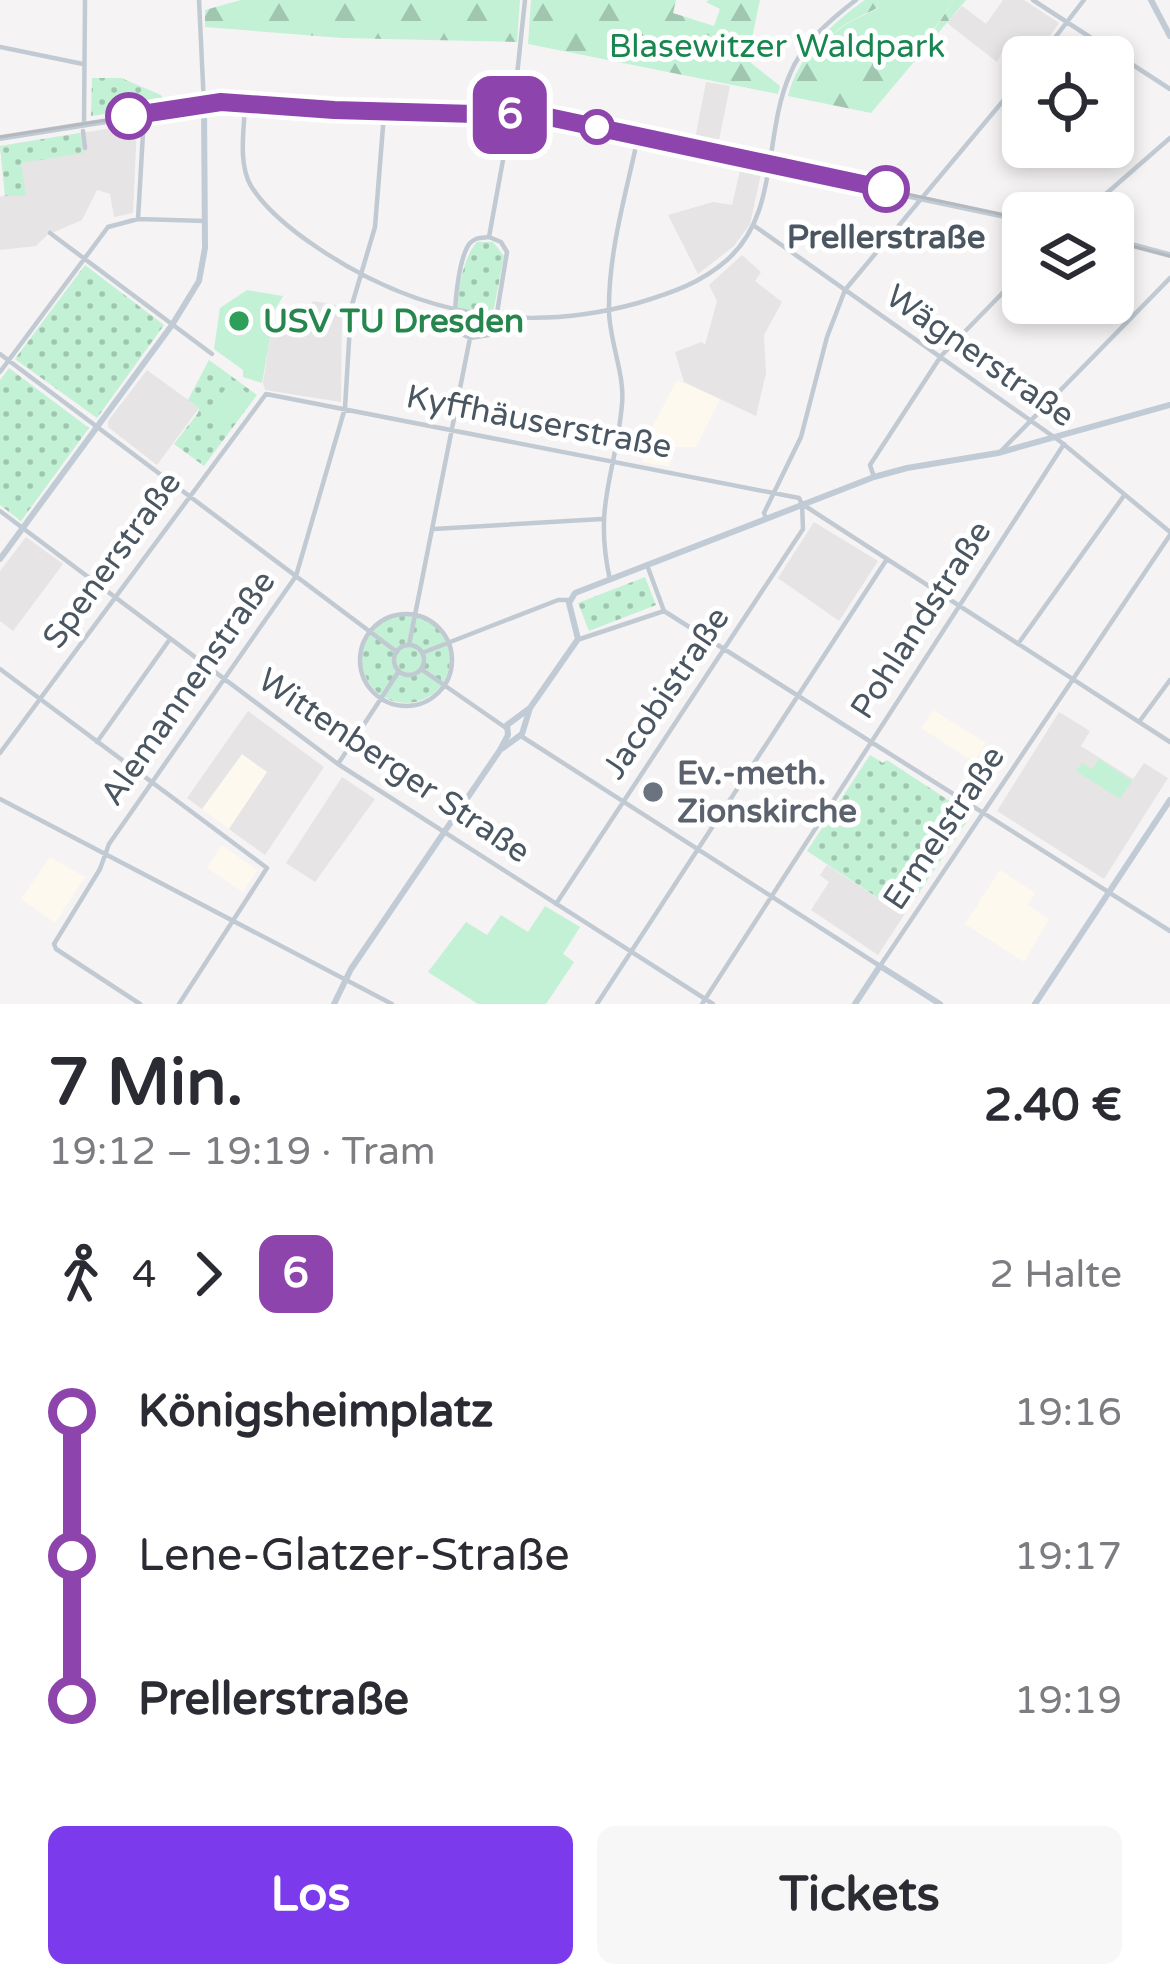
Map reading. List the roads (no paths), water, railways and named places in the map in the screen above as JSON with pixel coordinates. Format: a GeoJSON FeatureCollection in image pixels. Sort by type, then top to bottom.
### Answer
{"type":"FeatureCollection","features":[{"type":"Feature","properties":{"kind":"street"},"geometry":{"type":"LineString","coordinates":[[85,0],[86,148]]}},
{"type":"Feature","properties":{"kind":"street"},"geometry":{"type":"LineString","coordinates":[[0,559],[172,325],[199,281],[205,221],[200,0]]}},
{"type":"Feature","properties":{"kind":"street"},"geometry":{"type":"LineString","coordinates":[[489,237],[525,0]]}},
{"type":"Feature","properties":{"kind":"street"},"geometry":{"type":"LineString","coordinates":[[245,105],[244,165],[250,184],[303,238],[360,277],[454,310],[497,317],[579,317],[705,278],[738,250],[755,227],[785,88],[796,62],[822,29],[856,0]]}},
{"type":"Feature","properties":{"kind":"street"},"geometry":{"type":"LineString","coordinates":[[1033,0],[1170,89]]}},
{"type":"Feature","properties":{"kind":"street"},"geometry":{"type":"LineString","coordinates":[[1057,36],[1084,0]]}},
{"type":"Feature","properties":{"kind":"street"},"geometry":{"type":"LineString","coordinates":[[1151,0],[1170,36]]}},
{"type":"Feature","properties":{"kind":"street"},"geometry":{"type":"LineString","coordinates":[[0,47],[85,64]]}},
{"type":"Feature","properties":{"kind":"street"},"geometry":{"type":"LineString","coordinates":[[766,518],[764,513],[801,437],[827,337],[845,290],[1002,103]]}},
{"type":"Feature","properties":{"kind":"street"},"geometry":{"type":"LineString","coordinates":[[0,138],[204,105],[544,118],[1002,216]]}},
{"type":"Feature","properties":{"kind":"street","name":"Alemannenstraße"},"geometry":{"type":"LineString","coordinates":[[140,1004],[56,949],[63,925],[106,853],[296,576],[346,408],[351,308],[377,213],[384,114]]}},
{"type":"Feature","properties":{"kind":"street"},"geometry":{"type":"LineString","coordinates":[[138,218],[144,115]]}},
{"type":"Feature","properties":{"kind":"street"},"geometry":{"type":"LineString","coordinates":[[610,580],[602,519],[622,395],[609,310],[613,255],[638,137]]}},
{"type":"Feature","properties":{"kind":"street"},"geometry":{"type":"LineString","coordinates":[[1108,192],[1170,138]]}},
{"type":"Feature","properties":{"kind":"street"},"geometry":{"type":"LineString","coordinates":[[0,372],[108,227],[138,218],[205,221]]}},
{"type":"Feature","properties":{"kind":"street","name":"Wägnerstraße"},"geometry":{"type":"LineString","coordinates":[[755,227],[1060,441],[1170,533]]}},
{"type":"Feature","properties":{"kind":"street"},"geometry":{"type":"LineString","coordinates":[[50,233],[212,354]]}},
{"type":"Feature","properties":{"kind":"street"},"geometry":{"type":"LineString","coordinates":[[489,237],[507,252],[497,317],[489,335],[470,338],[458,332],[454,310],[466,249],[477,238],[489,237]]}},
{"type":"Feature","properties":{"kind":"street"},"geometry":{"type":"LineString","coordinates":[[1134,246],[1170,255]]}},
{"type":"Feature","properties":{"kind":"street"},"geometry":{"type":"LineString","coordinates":[[998,454],[1170,278]]}},
{"type":"Feature","properties":{"kind":"street"},"geometry":{"type":"LineString","coordinates":[[874,478],[870,465],[940,356],[1002,293]]}},
{"type":"Feature","properties":{"kind":"street"},"geometry":{"type":"LineString","coordinates":[[409,646],[470,338]]}},
{"type":"Feature","properties":{"kind":"street"},"geometry":{"type":"LineString","coordinates":[[0,354],[397,652]]}},
{"type":"Feature","properties":{"kind":"street","name":"Kyffhäuserstraße"},"geometry":{"type":"LineString","coordinates":[[262,394],[799,498],[1170,742]]}},
{"type":"Feature","properties":{"kind":"street","name":"Spenerstraße"},"geometry":{"type":"LineString","coordinates":[[0,753],[262,394]]}},
{"type":"Feature","properties":{"kind":"street"},"geometry":{"type":"LineString","coordinates":[[422,653],[558,600],[569,600],[575,593],[874,478],[1060,441],[1170,405]]}},
{"type":"Feature","properties":{"kind":"street","name":"Pohlandstraße"},"geometry":{"type":"LineString","coordinates":[[703,1002],[1060,441]]}},
{"type":"Feature","properties":{"kind":"street"},"geometry":{"type":"LineString","coordinates":[[1018,644],[1125,495]]}},
{"type":"Feature","properties":{"kind":"street","name":"Jacobistraße"},"geometry":{"type":"LineString","coordinates":[[556,904],[803,529],[802,504]]}},
{"type":"Feature","properties":{"kind":"street","name":"Wittenberger Straße"},"geometry":{"type":"LineString","coordinates":[[0,511],[338,764],[703,1002],[713,1004]]}},
{"type":"Feature","properties":{"kind":"street"},"geometry":{"type":"LineString","coordinates":[[431,530],[602,519]]}},
{"type":"Feature","properties":{"kind":"street","name":"Ermelstraße"},"geometry":{"type":"LineString","coordinates":[[855,1004],[1170,533]]}},
{"type":"Feature","properties":{"kind":"street"},"geometry":{"type":"LineString","coordinates":[[597,1004],[887,560]]}},
{"type":"Feature","properties":{"kind":"street"},"geometry":{"type":"LineString","coordinates":[[647,565],[664,611],[1170,931]]}},
{"type":"Feature","properties":{"kind":"street"},"geometry":{"type":"LineString","coordinates":[[334,1004],[344,981],[578,639],[569,600]]}},
{"type":"Feature","properties":{"kind":"street"},"geometry":{"type":"LineString","coordinates":[[578,639],[587,640],[664,611]]}},
{"type":"Feature","properties":{"kind":"street"},"geometry":{"type":"LineString","coordinates":[[416,614],[440,627],[453,661],[446,685],[430,700],[413,706],[382,699],[366,683],[361,650],[370,632],[390,616],[416,614]]}},
{"type":"Feature","properties":{"kind":"street"},"geometry":{"type":"LineString","coordinates":[[97,742],[170,639]]}},
{"type":"Feature","properties":{"kind":"street"},"geometry":{"type":"LineString","coordinates":[[397,652],[409,646]]}},
{"type":"Feature","properties":{"kind":"street"},"geometry":{"type":"LineString","coordinates":[[409,646],[422,653]]}},
{"type":"Feature","properties":{"kind":"street"},"geometry":{"type":"LineString","coordinates":[[397,652],[395,664],[400,671],[413,674],[421,669]]}},
{"type":"Feature","properties":{"kind":"street"},"geometry":{"type":"LineString","coordinates":[[421,669],[422,653]]}},
{"type":"Feature","properties":{"kind":"street"},"geometry":{"type":"LineString","coordinates":[[421,669],[940,1004]]}},
{"type":"Feature","properties":{"kind":"street"},"geometry":{"type":"LineString","coordinates":[[0,670],[267,868],[179,1004]]}},
{"type":"Feature","properties":{"kind":"street"},"geometry":{"type":"LineString","coordinates":[[338,764],[400,671]]}},
{"type":"Feature","properties":{"kind":"street"},"geometry":{"type":"LineString","coordinates":[[1139,722],[1170,680]]}},
{"type":"Feature","properties":{"kind":"street"},"geometry":{"type":"LineString","coordinates":[[0,799],[392,1004]]}},
{"type":"Feature","properties":{"kind":"street"},"geometry":{"type":"LineString","coordinates":[[1035,1004],[1170,800]]}},
{"type":"Feature","properties":{"kind":"tram line"},"geometry":{"type":"LineString","coordinates":[[0,137],[221,102],[384,113],[544,116],[1002,214]]}},
{"type":"Feature","properties":{"kind":"tram line","name":"6"},"geometry":{"type":"LineString","coordinates":[[129,116],[221,102],[544,116],[886,189]]}},
{"type":"Feature","properties":{"kind":"tram line"},"geometry":{"type":"LineString","coordinates":[[1134,247],[1170,256]]}},
{"type":"Feature","properties":{"kind":"place","name":"Prellerstraße"},"geometry":{"type":"Point","coordinates":[886,189]}},
{"type":"Feature","properties":{"kind":"place","name":"USV TU Dresden"},"geometry":{"type":"Point","coordinates":[239,321]}},
{"type":"Feature","properties":{"kind":"place","name":"Ev.-meth. Zionskirche"},"geometry":{"type":"Point","coordinates":[653,792]}},
{"type":"Feature","properties":{"kind":"park label","name":"Blasewitzer Waldpark"},"geometry":{"type":"Point","coordinates":[777,46]}}]}
